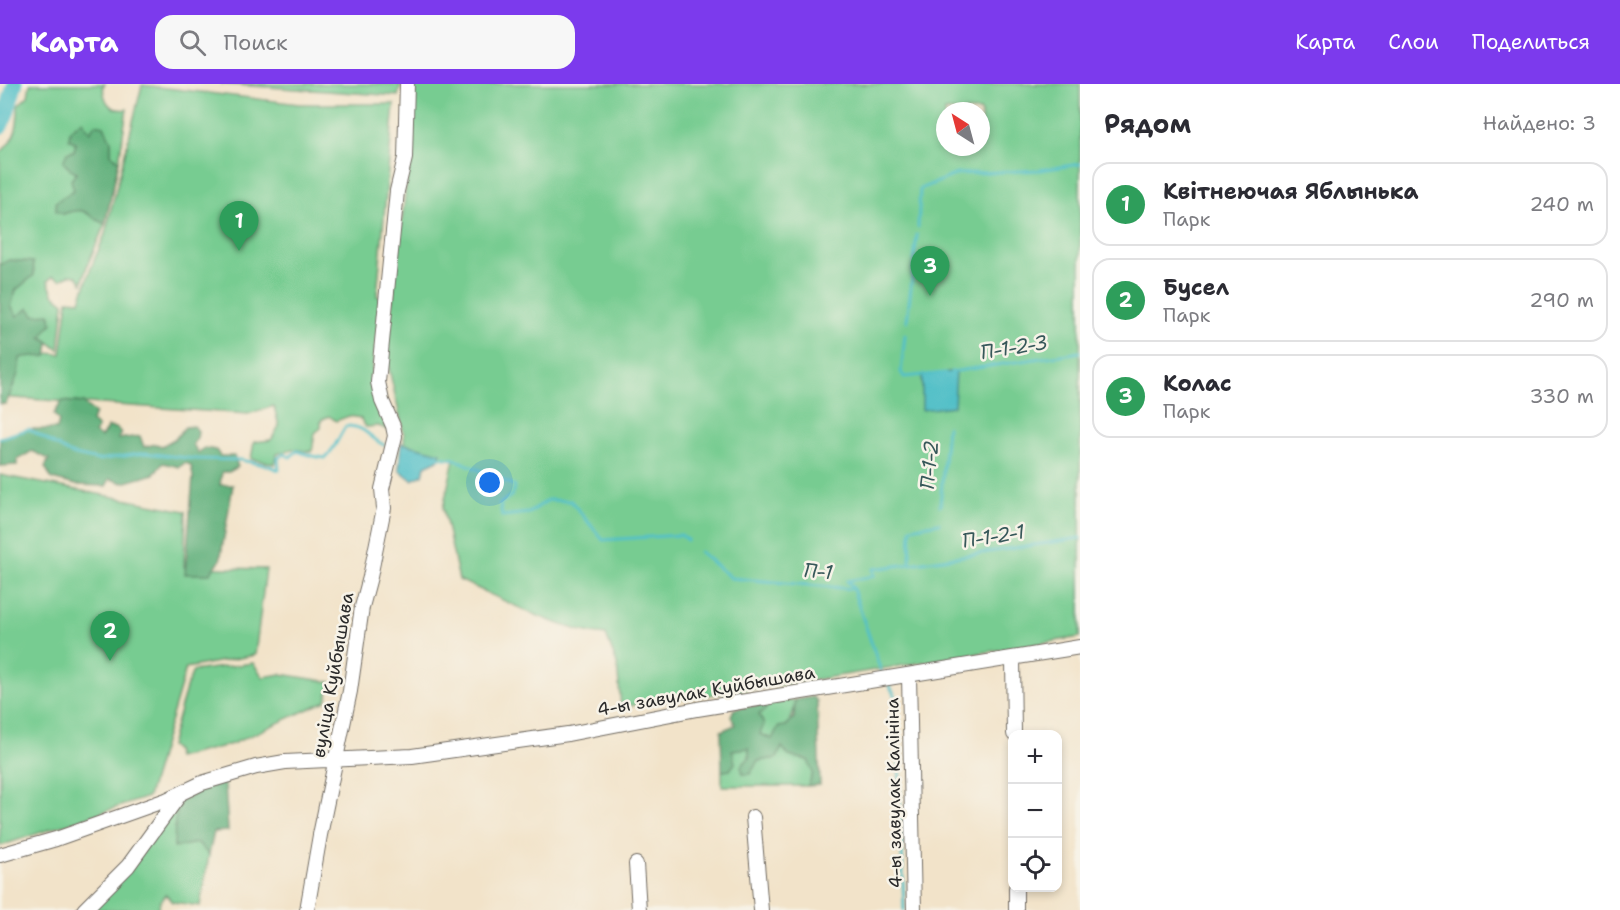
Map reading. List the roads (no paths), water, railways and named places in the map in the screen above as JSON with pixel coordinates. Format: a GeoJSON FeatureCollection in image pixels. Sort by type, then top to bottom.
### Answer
{"type":"FeatureCollection","features":[{"type":"Feature","properties":{"kind":"street","name":"вуліца Куйбышава"},"geometry":{"type":"LineString","coordinates":[[307,910],[350,691],[362,607],[384,508],[382,489],[393,447],[393,426],[382,401],[378,381],[397,191],[405,158],[407,84]]}},
{"type":"Feature","properties":{"kind":"street","name":"4-ы завулак Куйбышава"},"geometry":{"type":"LineString","coordinates":[[0,855],[56,839],[166,800],[202,783],[256,767],[285,762],[412,756],[568,734],[697,709],[1080,647]]}},
{"type":"Feature","properties":{"kind":"street"},"geometry":{"type":"LineString","coordinates":[[1013,659],[1014,730]]}},
{"type":"Feature","properties":{"kind":"street","name":"4-ы завулак Калініна"},"geometry":{"type":"LineString","coordinates":[[909,676],[914,910]]}},
{"type":"Feature","properties":{"kind":"street"},"geometry":{"type":"LineString","coordinates":[[84,910],[128,866],[181,793]]}},
{"type":"Feature","properties":{"kind":"street"},"geometry":{"type":"LineString","coordinates":[[753,817],[761,910]]}},
{"type":"Feature","properties":{"kind":"street"},"geometry":{"type":"LineString","coordinates":[[636,864],[639,910]]}},
{"type":"Feature","properties":{"kind":"street"},"geometry":{"type":"LineString","coordinates":[[1016,892],[1016,910]]}},
{"type":"Feature","properties":{"kind":"water"},"geometry":{"type":"Polygon","coordinates":[[[956,371],[954,406],[922,410],[922,376],[956,371]]]}},
{"type":"Feature","properties":{"kind":"water"},"geometry":{"type":"Polygon","coordinates":[[[401,443],[441,453],[438,460],[425,466],[423,475],[412,480],[399,470],[401,443]]]}},
{"type":"Feature","properties":{"kind":"waterway"},"geometry":{"type":"LineString","coordinates":[[0,127],[15,84]]}},
{"type":"Feature","properties":{"kind":"waterway"},"geometry":{"type":"LineString","coordinates":[[918,227],[920,189],[957,174],[1040,170],[1080,164]]}},
{"type":"Feature","properties":{"kind":"waterway"},"geometry":{"type":"LineString","coordinates":[[907,321],[917,235]]}},
{"type":"Feature","properties":{"kind":"waterway"},"geometry":{"type":"LineString","coordinates":[[905,335],[901,372],[904,377],[945,373]]}},
{"type":"Feature","properties":{"kind":"waterway","name":"П-1-2-3"},"geometry":{"type":"LineString","coordinates":[[951,372],[1080,352]]}},
{"type":"Feature","properties":{"kind":"waterway"},"geometry":{"type":"LineString","coordinates":[[0,438],[29,429],[71,454],[98,460],[145,453],[196,459],[241,460],[279,470],[278,458],[284,454],[290,457],[297,451],[325,458],[346,426],[363,430],[384,445]]}},
{"type":"Feature","properties":{"kind":"waterway","name":"П-1-2"},"geometry":{"type":"LineString","coordinates":[[940,506],[947,427]]}},
{"type":"Feature","properties":{"kind":"waterway"},"geometry":{"type":"LineString","coordinates":[[436,457],[455,459],[515,486],[512,495],[500,504],[502,516],[529,513],[548,500],[571,501],[603,540],[681,535],[687,540]]}},
{"type":"Feature","properties":{"kind":"waterway","name":"П-1-2"},"geometry":{"type":"LineString","coordinates":[[853,588],[847,581],[874,576],[873,569],[910,564],[911,528],[939,523]]}},
{"type":"Feature","properties":{"kind":"waterway","name":"П-1-2-1"},"geometry":{"type":"LineString","coordinates":[[910,564],[1080,538]]}},
{"type":"Feature","properties":{"kind":"waterway","name":"П-1"},"geometry":{"type":"LineString","coordinates":[[700,552],[731,578],[853,589],[882,674]]}},
{"type":"Feature","properties":{"kind":"waterway","name":"П-1"},"geometry":{"type":"LineString","coordinates":[[889,685],[897,699],[904,910]]}},
{"type":"Feature","properties":{"kind":"place","name":"Квітнеючая Яблынька"},"geometry":{"type":"Point","coordinates":[239,251]}},
{"type":"Feature","properties":{"kind":"place","name":"Колас"},"geometry":{"type":"Point","coordinates":[930,296]}},
{"type":"Feature","properties":{"kind":"place","name":"Бусел"},"geometry":{"type":"Point","coordinates":[110,661]}}]}
